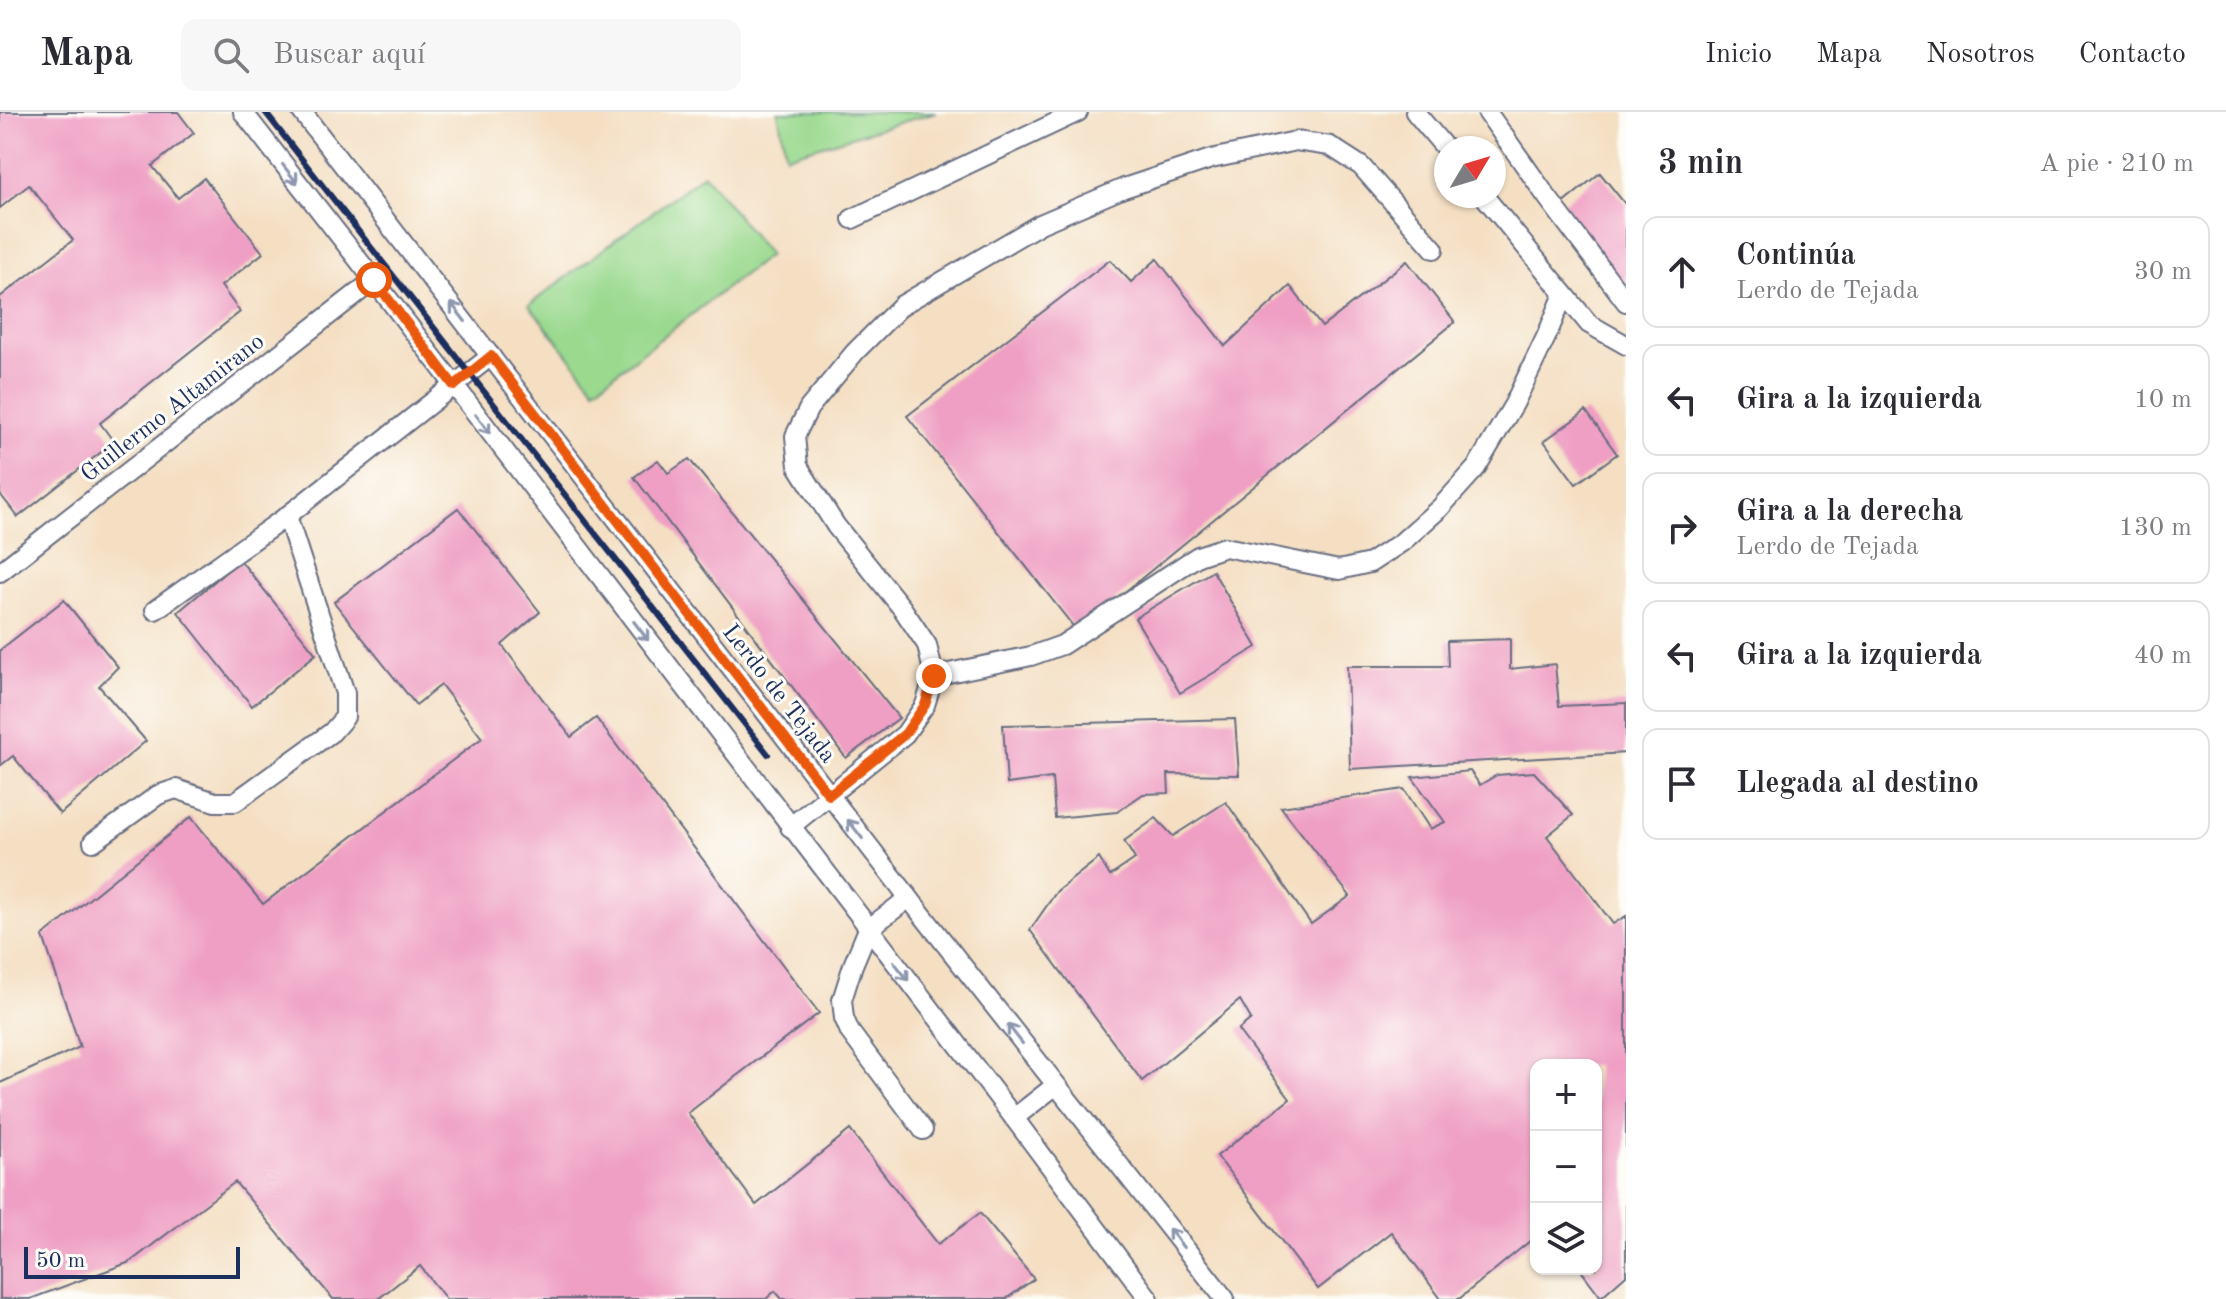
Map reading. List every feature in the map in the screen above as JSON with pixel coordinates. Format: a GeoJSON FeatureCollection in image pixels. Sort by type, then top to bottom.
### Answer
{"type":"FeatureCollection","features":[{"type":"Feature","properties":{"kind":"lane"},"geometry":{"type":"LineString","coordinates":[[243,112],[1014,1118],[1149,1299]]}},
{"type":"Feature","properties":{"kind":"lane","name":"Lerdo de Tejada"},"geometry":{"type":"LineString","coordinates":[[302,112],[909,898],[1225,1299]]}},
{"type":"Feature","properties":{"kind":"lane"},"geometry":{"type":"LineString","coordinates":[[852,219],[1078,112]]}},
{"type":"Feature","properties":{"kind":"lane"},"geometry":{"type":"LineString","coordinates":[[1415,112],[1435,136]]}},
{"type":"Feature","properties":{"kind":"lane"},"geometry":{"type":"LineString","coordinates":[[1487,112],[1626,302]]}},
{"type":"Feature","properties":{"kind":"lane"},"geometry":{"type":"LineString","coordinates":[[790,827],[905,734],[925,705],[934,676],[927,645],[902,608],[836,526],[798,466],[795,436],[809,408],[855,352],[902,305],[1040,224],[1124,188],[1211,159],[1296,141],[1330,146],[1361,166],[1434,249]]}},
{"type":"Feature","properties":{"kind":"lane"},"geometry":{"type":"LineString","coordinates":[[1494,208],[1589,324],[1626,345]]}},
{"type":"Feature","properties":{"kind":"lane","name":"Guillermo Altamirano"},"geometry":{"type":"LineString","coordinates":[[0,572],[374,280]]}},
{"type":"Feature","properties":{"kind":"lane"},"geometry":{"type":"LineString","coordinates":[[934,676],[1031,656],[1062,645],[1198,556],[1225,547],[1339,570],[1370,563],[1402,542],[1440,508],[1476,468],[1514,404],[1564,294]]}},
{"type":"Feature","properties":{"kind":"lane"},"geometry":{"type":"LineString","coordinates":[[155,610],[287,516],[491,356]]}},
{"type":"Feature","properties":{"kind":"lane"},"geometry":{"type":"LineString","coordinates":[[93,842],[158,795],[176,789],[215,802],[235,802],[332,732],[345,717],[345,693],[287,516]]}},
{"type":"Feature","properties":{"kind":"lane"},"geometry":{"type":"LineString","coordinates":[[909,898],[868,929],[842,1000],[844,1018],[850,1032],[923,1130]]}},
{"type":"Feature","properties":{"kind":"lane"},"geometry":{"type":"LineString","coordinates":[[1014,1118],[1056,1085]]}},
{"type":"Feature","properties":{"kind":"green space"},"geometry":{"type":"Polygon","coordinates":[[[778,112],[936,112],[786,156],[778,112]]]}},
{"type":"Feature","properties":{"kind":"green space"},"geometry":{"type":"Polygon","coordinates":[[[704,174],[769,255],[595,389],[529,305],[704,174]]]}},
{"type":"Feature","properties":{"kind":"building"},"geometry":{"type":"Polygon","coordinates":[[[0,112],[178,112],[194,133],[152,166],[178,198],[204,178],[263,253],[221,286],[240,312],[100,423],[114,442],[18,517],[0,494],[0,297],[73,240],[29,185],[0,208],[0,112]]]}},
{"type":"Feature","properties":{"kind":"building"},"geometry":{"type":"Polygon","coordinates":[[[1600,173],[1626,205],[1626,295],[1556,209],[1600,173]]]}},
{"type":"Feature","properties":{"kind":"building"},"geometry":{"type":"Polygon","coordinates":[[[1157,259],[1225,346],[1290,286],[1322,327],[1407,261],[1455,322],[1077,631],[907,416],[1110,260],[1131,282],[1157,259]]]}},
{"type":"Feature","properties":{"kind":"building"},"geometry":{"type":"Polygon","coordinates":[[[1586,411],[1617,454],[1576,484],[1544,441],[1586,411]]]}},
{"type":"Feature","properties":{"kind":"building"},"geometry":{"type":"Polygon","coordinates":[[[689,459],[899,718],[846,758],[634,477],[658,460],[668,473],[689,459]]]}},
{"type":"Feature","properties":{"kind":"building"},"geometry":{"type":"Polygon","coordinates":[[[458,508],[540,612],[502,645],[571,737],[596,718],[819,1013],[688,1113],[756,1205],[850,1130],[938,1244],[980,1213],[1034,1279],[1006,1299],[782,1299],[775,1291],[766,1299],[446,1299],[420,1266],[378,1299],[333,1299],[235,1182],[130,1262],[30,1299],[0,1299],[0,1083],[80,1047],[43,936],[191,817],[263,904],[482,738],[441,685],[416,705],[334,602],[458,508]]]}},
{"type":"Feature","properties":{"kind":"building"},"geometry":{"type":"Polygon","coordinates":[[[240,560],[316,654],[252,706],[178,612],[240,560]]]}},
{"type":"Feature","properties":{"kind":"building"},"geometry":{"type":"Polygon","coordinates":[[[1213,571],[1257,647],[1180,693],[1135,618],[1213,571]]]}},
{"type":"Feature","properties":{"kind":"building"},"geometry":{"type":"Polygon","coordinates":[[[64,600],[118,667],[99,686],[146,741],[60,814],[13,756],[0,766],[0,650],[64,600]]]}},
{"type":"Feature","properties":{"kind":"building"},"geometry":{"type":"Polygon","coordinates":[[[1510,639],[1510,669],[1555,664],[1559,706],[1626,703],[1626,753],[1350,769],[1347,666],[1448,666],[1447,641],[1510,639]]]}},
{"type":"Feature","properties":{"kind":"building"},"geometry":{"type":"Polygon","coordinates":[[[1235,719],[1239,775],[1168,774],[1169,793],[1143,794],[1117,812],[1055,818],[1052,778],[1007,784],[1003,725],[1235,719]]]}},
{"type":"Feature","properties":{"kind":"building"},"geometry":{"type":"Polygon","coordinates":[[[1470,771],[1480,785],[1497,775],[1534,772],[1573,815],[1547,836],[1613,924],[1626,916],[1626,1275],[1601,1297],[1584,1275],[1602,1275],[1602,1059],[1530,1059],[1530,1241],[1459,1299],[1441,1299],[1391,1232],[1318,1289],[1217,1156],[1290,1099],[1238,1030],[1251,1019],[1240,1000],[1142,1081],[1030,930],[1057,891],[1099,858],[1110,876],[1135,859],[1124,841],[1156,818],[1173,836],[1226,802],[1311,924],[1350,896],[1281,807],[1404,789],[1430,829],[1445,822],[1412,777],[1470,771]]]}},
{"type":"Feature","properties":{"kind":"railway"},"geometry":{"type":"LineString","coordinates":[[265,112],[768,754]]}},
{"type":"Feature","properties":{"kind":"route"},"geometry":{"type":"LineString","coordinates":[[374,280],[454,386],[491,356],[829,795],[905,734],[925,705],[934,676]]}}]}
